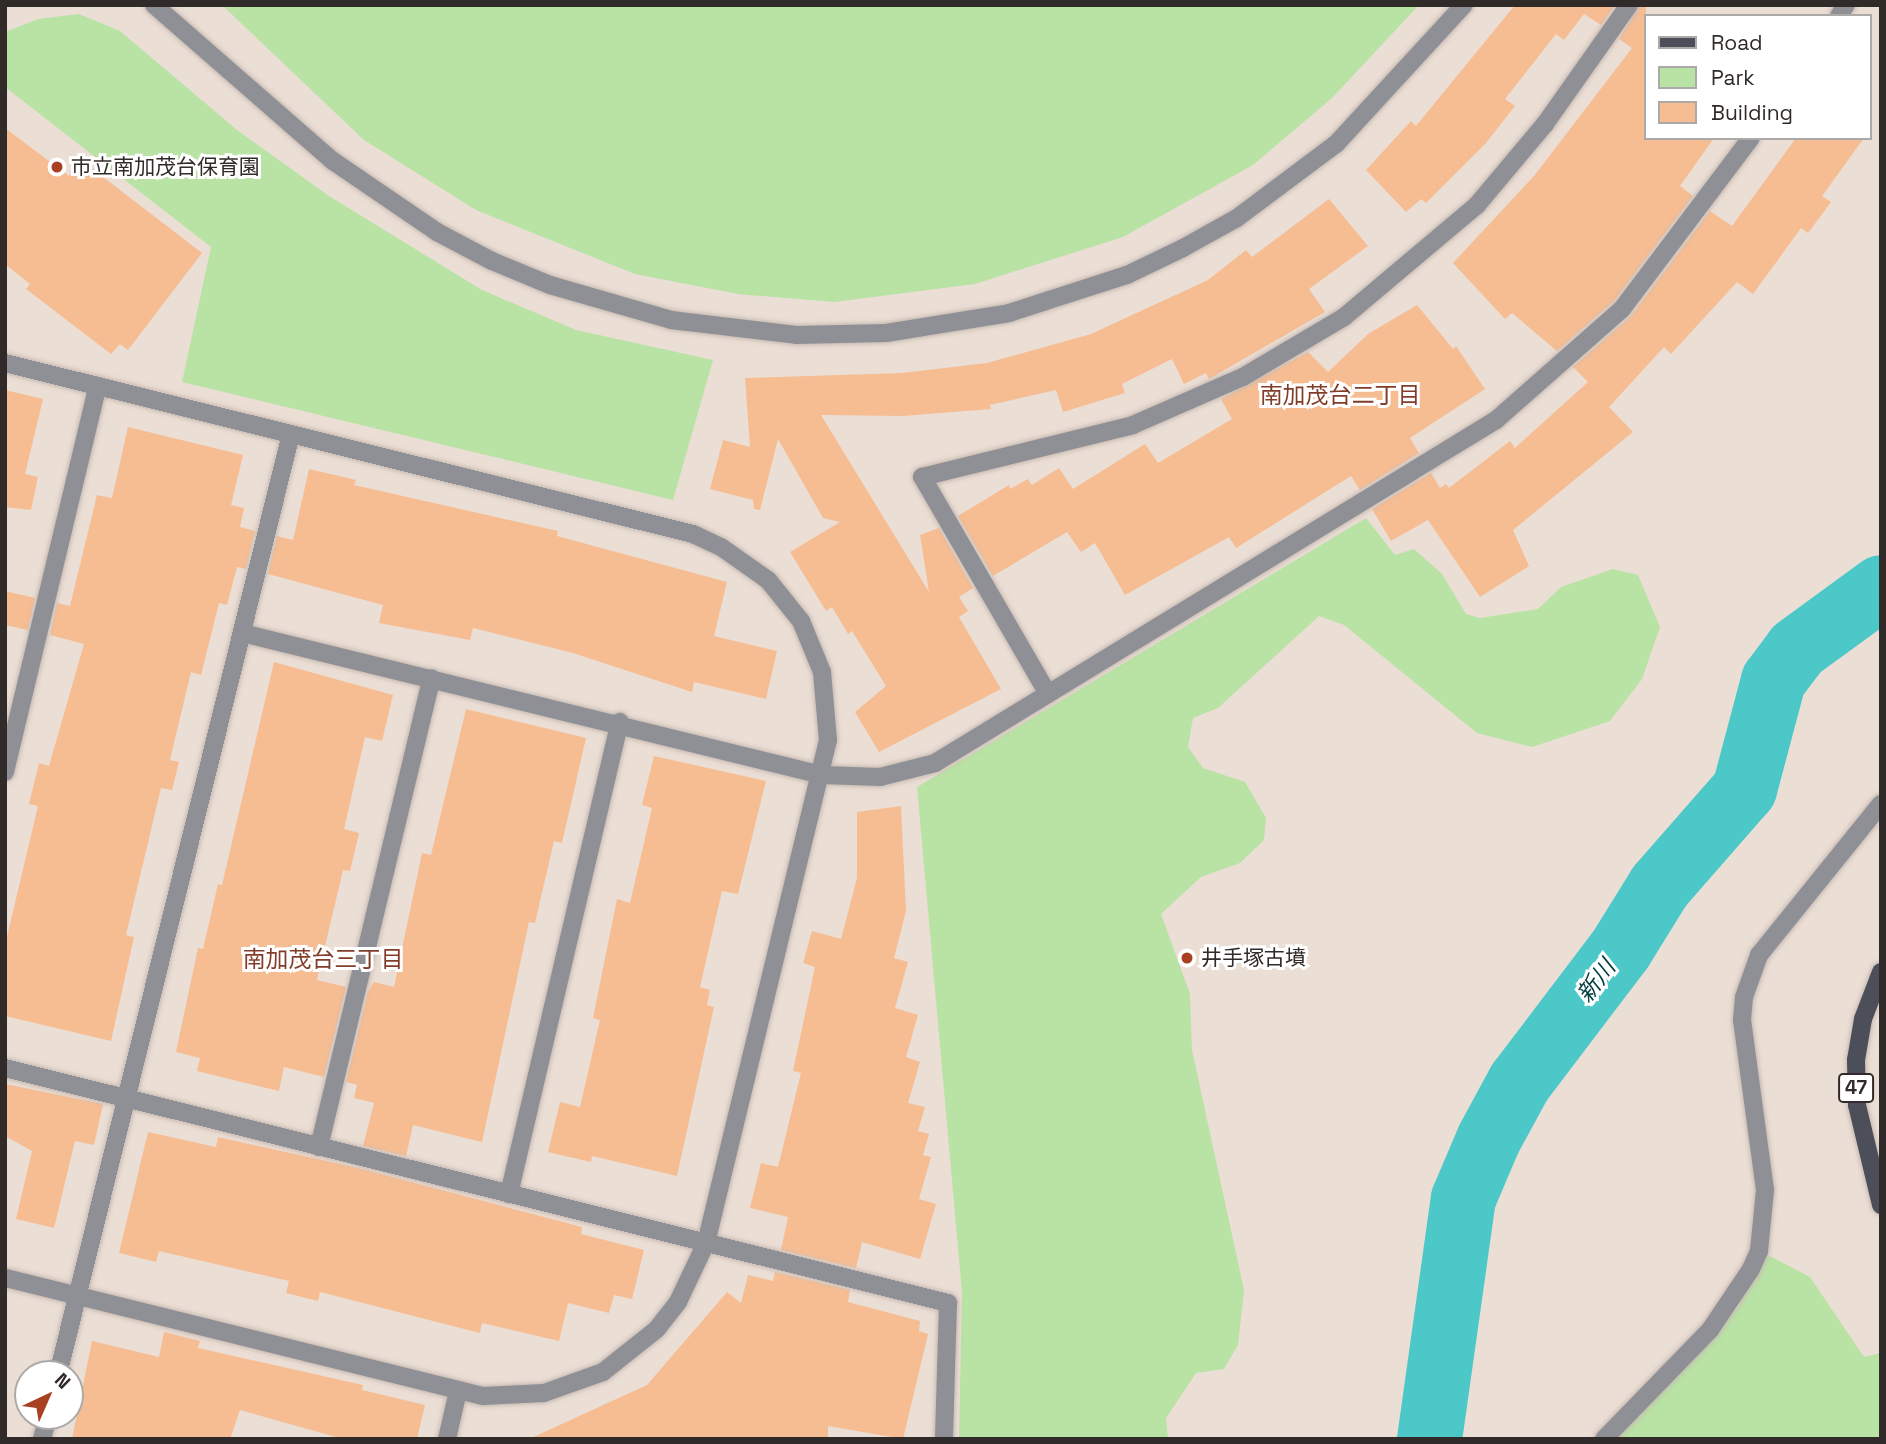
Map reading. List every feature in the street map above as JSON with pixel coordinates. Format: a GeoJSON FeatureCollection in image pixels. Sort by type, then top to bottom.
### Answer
{"type":"FeatureCollection","features":[{"type":"Feature","properties":{"kind":"main road","name":"47"},"geometry":{"type":"LineString","coordinates":[[1881,972],[1863,1019],[1856,1060],[1857,1105],[1881,1205]]}},
{"type":"Feature","properties":{"kind":"street"},"geometry":{"type":"LineString","coordinates":[[154,5],[333,160],[426,225],[492,261],[550,285],[659,317],[796,335],[886,333],[1009,313],[1126,275],[1182,248],[1257,204],[1336,144],[1464,5]]}},
{"type":"Feature","properties":{"kind":"street"},"geometry":{"type":"LineString","coordinates":[[1048,694],[922,477],[1133,425],[1243,377],[1344,317],[1439,243],[1486,196],[1545,124],[1629,5]]}},
{"type":"Feature","properties":{"kind":"street"},"geometry":{"type":"LineString","coordinates":[[242,633],[620,722],[822,775],[880,777],[935,763],[1496,420],[1542,384],[1655,270],[1751,140]]}},
{"type":"Feature","properties":{"kind":"street"},"geometry":{"type":"LineString","coordinates":[[5,363],[693,534],[748,563],[785,599],[814,646],[828,699],[822,775],[706,1243],[678,1302],[657,1329],[603,1372],[534,1394],[458,1391],[5,1278]]}},
{"type":"Feature","properties":{"kind":"street"},"geometry":{"type":"LineString","coordinates":[[5,772],[98,386]]}},
{"type":"Feature","properties":{"kind":"street"},"geometry":{"type":"LineString","coordinates":[[62,1360],[291,435]]}},
{"type":"Feature","properties":{"kind":"street"},"geometry":{"type":"LineString","coordinates":[[319,1147],[432,678]]}},
{"type":"Feature","properties":{"kind":"street"},"geometry":{"type":"LineString","coordinates":[[509,1194],[620,722]]}},
{"type":"Feature","properties":{"kind":"street"},"geometry":{"type":"LineString","coordinates":[[1604,1439],[1732,1304],[1759,1251],[1765,1190],[1742,1020],[1744,996],[1759,955],[1881,804]]}},
{"type":"Feature","properties":{"kind":"street"},"geometry":{"type":"LineString","coordinates":[[5,1068],[948,1303],[944,1439]]}},
{"type":"Feature","properties":{"kind":"street"},"geometry":{"type":"LineString","coordinates":[[447,1439],[458,1391]]}},
{"type":"Feature","properties":{"kind":"green space"},"geometry":{"type":"Polygon","coordinates":[[[222,5],[1419,5],[1332,98],[1253,165],[1123,237],[975,284],[834,302],[738,294],[635,274],[476,210],[364,140],[222,5]]]}},
{"type":"Feature","properties":{"kind":"green space"},"geometry":{"type":"Polygon","coordinates":[[[79,14],[120,31],[237,130],[329,196],[482,290],[576,330],[713,360],[673,500],[182,382],[211,247],[5,87],[5,32],[38,19],[79,14]]]}},
{"type":"Feature","properties":{"kind":"green space"},"geometry":{"type":"Polygon","coordinates":[[[1366,518],[1395,555],[1414,549],[1442,574],[1466,614],[1480,618],[1538,609],[1561,587],[1613,569],[1638,575],[1660,627],[1642,679],[1610,721],[1532,747],[1477,733],[1344,625],[1319,616],[1218,708],[1193,718],[1188,747],[1203,768],[1245,782],[1266,818],[1264,840],[1240,863],[1201,877],[1161,914],[1190,994],[1192,1050],[1244,1290],[1238,1345],[1224,1369],[1196,1373],[1166,1418],[1168,1439],[959,1439],[962,1293],[917,787],[1366,518]]]}},
{"type":"Feature","properties":{"kind":"green space"},"geometry":{"type":"Polygon","coordinates":[[[1764,1253],[1810,1277],[1864,1357],[1881,1353],[1881,1439],[1616,1439],[1737,1309],[1764,1253]]]}},
{"type":"Feature","properties":{"kind":"building"},"geometry":{"type":"Polygon","coordinates":[[[1515,5],[1615,5],[1601,25],[1584,14],[1564,40],[1556,34],[1505,99],[1515,106],[1486,143],[1426,203],[1421,199],[1406,212],[1366,170],[1411,121],[1416,126],[1515,5]]]}},
{"type":"Feature","properties":{"kind":"building"},"geometry":{"type":"Polygon","coordinates":[[[1640,5],[1646,5],[1644,140],[1713,140],[1680,186],[1693,196],[1614,301],[1557,351],[1512,313],[1505,319],[1453,263],[1534,176],[1632,48],[1619,39],[1640,5]]]}},
{"type":"Feature","properties":{"kind":"building","name":"市立南加茂台保育園"},"geometry":{"type":"Polygon","coordinates":[[[5,128],[69,176],[81,160],[202,253],[128,350],[120,344],[111,354],[26,289],[30,284],[5,264],[5,128]]]}},
{"type":"Feature","properties":{"kind":"building"},"geometry":{"type":"Polygon","coordinates":[[[1795,140],[1863,140],[1822,196],[1831,202],[1808,233],[1801,228],[1753,294],[1737,282],[1671,354],[1664,347],[1609,407],[1633,432],[1513,530],[1529,566],[1480,597],[1428,520],[1391,541],[1372,509],[1431,473],[1440,488],[1446,484],[1449,488],[1510,441],[1515,448],[1588,382],[1573,367],[1631,316],[1710,211],[1732,226],[1795,140]]]}},
{"type":"Feature","properties":{"kind":"building"},"geometry":{"type":"Polygon","coordinates":[[[1329,199],[1368,246],[1309,289],[1325,312],[1209,379],[1206,373],[1184,384],[1172,359],[1122,384],[1125,393],[1063,412],[1056,390],[990,405],[991,409],[903,416],[821,415],[929,592],[920,535],[939,528],[973,588],[959,597],[968,611],[959,617],[1001,689],[879,752],[855,712],[886,686],[852,631],[848,634],[832,607],[826,611],[790,552],[840,522],[823,518],[778,439],[760,510],[754,509],[753,500],[710,489],[723,440],[750,447],[745,378],[902,373],[987,363],[1091,334],[1208,280],[1246,250],[1252,257],[1329,199]]]}},
{"type":"Feature","properties":{"kind":"building"},"geometry":{"type":"Polygon","coordinates":[[[1417,305],[1453,349],[1456,346],[1485,389],[1410,438],[1419,453],[1360,490],[1351,476],[1236,548],[1229,537],[1125,595],[1095,543],[1081,552],[1067,532],[993,576],[958,516],[1009,485],[1010,489],[1028,479],[1032,485],[1059,468],[1073,489],[1145,444],[1158,463],[1232,419],[1221,399],[1308,352],[1328,372],[1368,334],[1417,305]]]}},
{"type":"Feature","properties":{"kind":"building"},"geometry":{"type":"Polygon","coordinates":[[[5,390],[43,399],[25,474],[38,477],[31,510],[5,507],[5,390]]]}},
{"type":"Feature","properties":{"kind":"building"},"geometry":{"type":"Polygon","coordinates":[[[128,427],[243,455],[231,505],[244,508],[240,527],[255,531],[246,569],[237,567],[227,605],[219,603],[201,675],[191,672],[170,760],[179,762],[172,790],[161,788],[126,935],[134,937],[111,1041],[5,1016],[5,945],[38,806],[29,804],[39,763],[49,766],[84,644],[50,635],[57,603],[70,606],[97,495],[112,498],[128,427]]]}},
{"type":"Feature","properties":{"kind":"building"},"geometry":{"type":"Polygon","coordinates":[[[309,469],[356,480],[354,485],[558,531],[557,536],[727,582],[714,636],[777,651],[766,699],[694,682],[692,692],[573,653],[473,628],[470,640],[379,623],[383,605],[268,574],[277,536],[293,540],[309,469]]]}},
{"type":"Feature","properties":{"kind":"building"},"geometry":{"type":"Polygon","coordinates":[[[5,591],[35,598],[28,630],[5,625],[5,591]]]}},
{"type":"Feature","properties":{"kind":"building"},"geometry":{"type":"Polygon","coordinates":[[[274,662],[393,695],[382,741],[365,737],[344,829],[359,833],[350,871],[343,870],[317,980],[346,987],[324,1077],[284,1067],[279,1091],[197,1071],[200,1058],[176,1052],[198,948],[203,949],[218,884],[222,885],[274,662]]]}},
{"type":"Feature","properties":{"kind":"building"},"geometry":{"type":"Polygon","coordinates":[[[466,709],[586,738],[562,843],[554,841],[535,923],[529,922],[482,1142],[413,1125],[406,1156],[363,1146],[374,1103],[354,1098],[357,1085],[346,1082],[368,992],[374,982],[394,987],[422,853],[431,855],[466,709]]]}},
{"type":"Feature","properties":{"kind":"building"},"geometry":{"type":"Polygon","coordinates":[[[654,756],[766,781],[738,894],[722,891],[700,987],[710,990],[707,1005],[714,1007],[677,1176],[592,1156],[591,1162],[548,1152],[560,1102],[580,1107],[600,1020],[593,1018],[617,899],[630,903],[652,808],[642,805],[654,756]]]}},
{"type":"Feature","properties":{"kind":"building"},"geometry":{"type":"Polygon","coordinates":[[[901,806],[906,911],[894,958],[908,962],[895,1008],[918,1015],[906,1057],[920,1062],[908,1103],[925,1107],[918,1131],[929,1134],[923,1155],[931,1157],[919,1199],[936,1204],[920,1259],[862,1242],[856,1268],[781,1250],[788,1217],[750,1208],[761,1163],[778,1167],[801,1073],[793,1071],[815,967],[803,963],[812,931],[841,939],[857,878],[857,812],[901,806]]]}},
{"type":"Feature","properties":{"kind":"building"},"geometry":{"type":"Polygon","coordinates":[[[5,1084],[103,1104],[94,1145],[75,1141],[54,1228],[16,1219],[32,1151],[5,1136],[5,1084]]]}},
{"type":"Feature","properties":{"kind":"building"},"geometry":{"type":"Polygon","coordinates":[[[148,1132],[216,1147],[218,1137],[358,1168],[582,1227],[581,1234],[644,1250],[632,1299],[614,1295],[609,1313],[568,1303],[559,1341],[482,1323],[480,1333],[320,1292],[318,1301],[286,1293],[289,1281],[159,1251],[156,1262],[119,1253],[148,1132]]]}},
{"type":"Feature","properties":{"kind":"building"},"geometry":{"type":"Polygon","coordinates":[[[775,1272],[850,1290],[848,1302],[920,1321],[919,1331],[928,1334],[903,1439],[828,1426],[828,1439],[529,1439],[647,1385],[727,1292],[741,1303],[748,1275],[773,1281],[775,1272]]]}},
{"type":"Feature","properties":{"kind":"building"},"geometry":{"type":"Polygon","coordinates":[[[164,1332],[200,1341],[198,1348],[363,1385],[362,1390],[425,1405],[417,1439],[343,1439],[240,1410],[230,1439],[72,1439],[74,1430],[84,1430],[84,1380],[92,1341],[159,1357],[164,1332]]]}},
{"type":"Feature","properties":{"kind":"waterway","name":"新川"},"geometry":{"type":"LineString","coordinates":[[1429,1439],[1463,1198],[1488,1139],[1519,1082],[1620,949],[1659,886],[1744,789],[1773,680],[1796,649],[1881,587]]}},
{"type":"Feature","properties":{"kind":"place","name":"市立南加茂台保育園"},"geometry":{"type":"Point","coordinates":[57,167]}},
{"type":"Feature","properties":{"kind":"place","name":"井手塚古墳"},"geometry":{"type":"Point","coordinates":[1187,958]}},
{"type":"Feature","properties":{"kind":"district","name":"南加茂台二丁目"},"geometry":{"type":"Point","coordinates":[1340,395]}},
{"type":"Feature","properties":{"kind":"district","name":"南加茂台三丁目"},"geometry":{"type":"Point","coordinates":[323,959]}}]}
